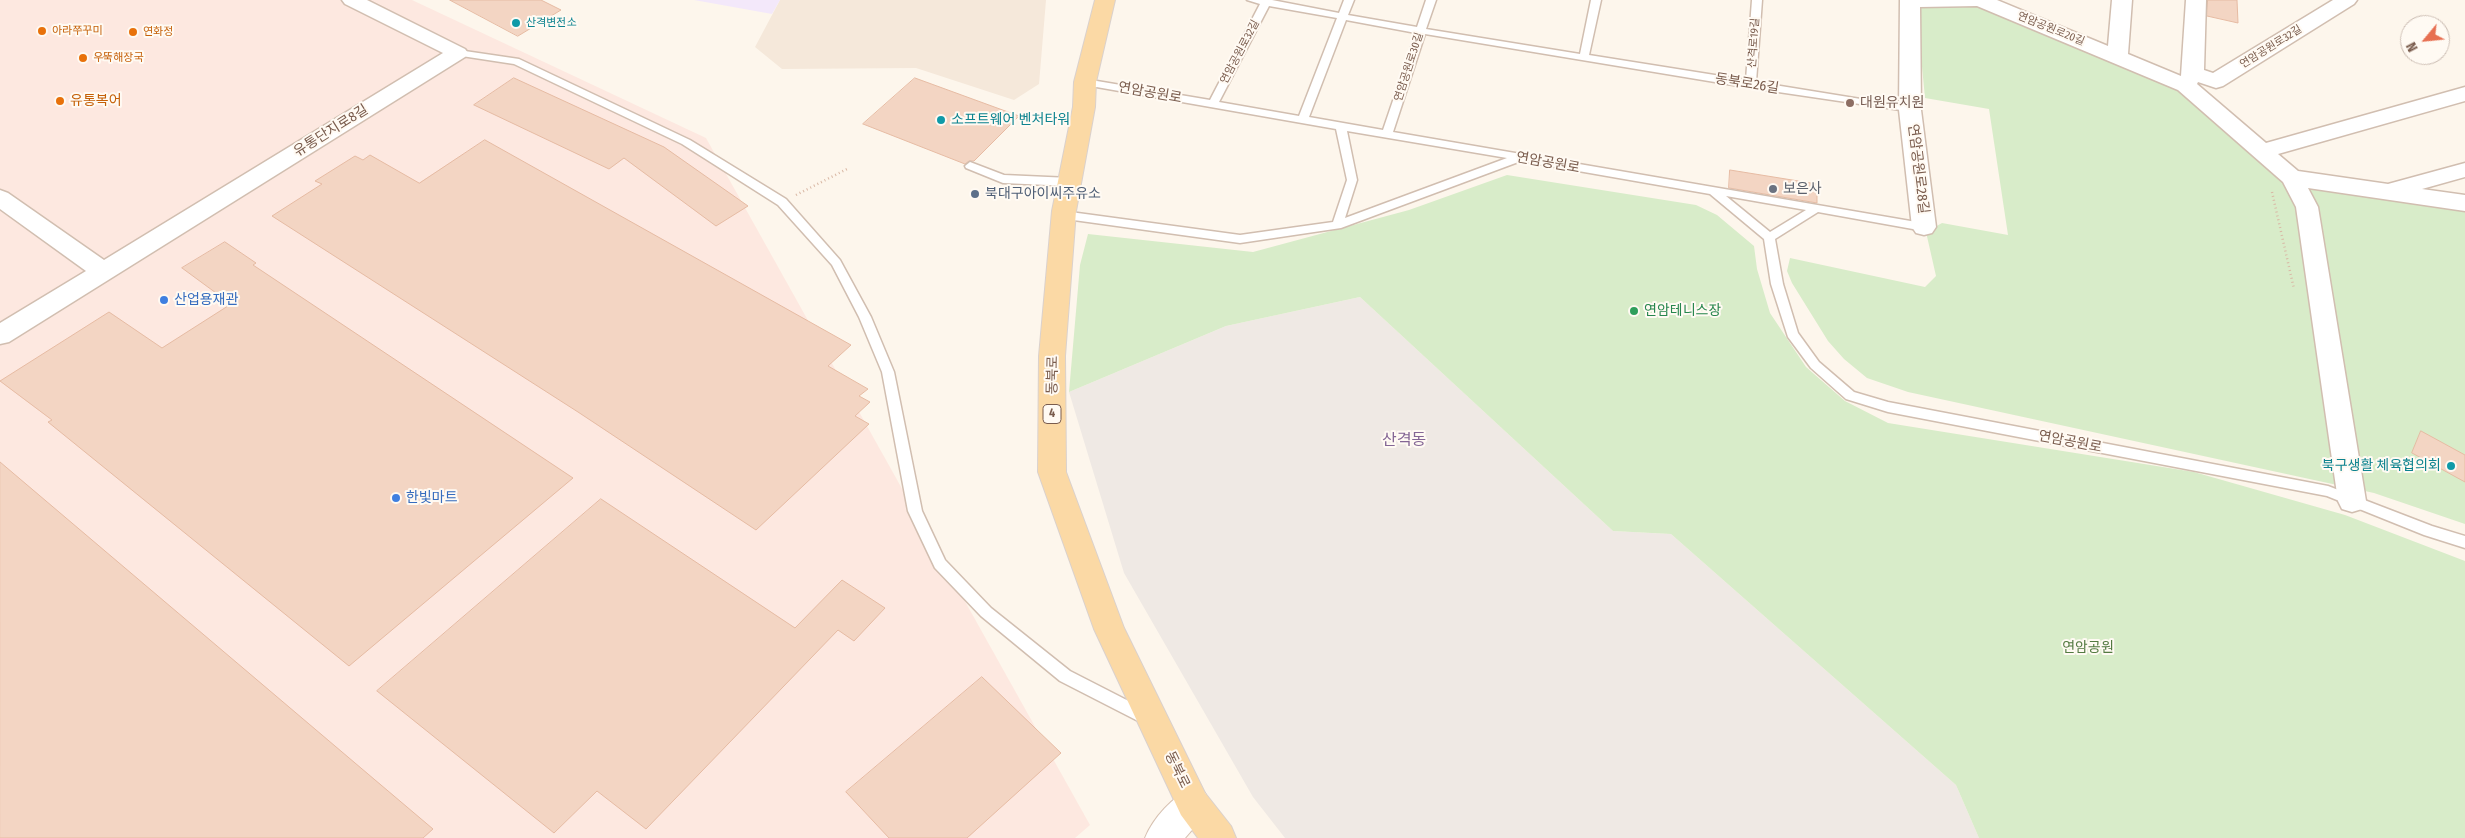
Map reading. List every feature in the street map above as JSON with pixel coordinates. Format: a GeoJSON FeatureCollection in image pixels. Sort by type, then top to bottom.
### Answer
{"type":"FeatureCollection","features":[{"type":"Feature","properties":{"kind":"main road","name":"동북로"},"geometry":{"type":"LineString","coordinates":[[1105,0],[1085,82],[1084,107],[1063,215],[1052,356],[1052,472],[1109,629],[1193,804],[1219,838]]}},
{"type":"Feature","properties":{"kind":"main road"},"geometry":{"type":"LineString","coordinates":[[1162,838],[1193,804]]}},
{"type":"Feature","properties":{"kind":"street"},"geometry":{"type":"LineString","coordinates":[[352,0],[389,7],[458,53]]}},
{"type":"Feature","properties":{"kind":"street","name":"연암공원로20길"},"geometry":{"type":"LineString","coordinates":[[1910,0],[1980,0],[2118,56],[2189,80],[2260,152],[2292,178]]}},
{"type":"Feature","properties":{"kind":"street","name":"연암공원로28길"},"geometry":{"type":"LineString","coordinates":[[1910,0],[1910,110],[1924,227]]}},
{"type":"Feature","properties":{"kind":"street"},"geometry":{"type":"LineString","coordinates":[[2118,56],[2122,0]]}},
{"type":"Feature","properties":{"kind":"street","name":"연암공원로32길"},"geometry":{"type":"LineString","coordinates":[[2189,80],[2216,81],[2347,0]]}},
{"type":"Feature","properties":{"kind":"street"},"geometry":{"type":"LineString","coordinates":[[2189,80],[2196,6]]}},
{"type":"Feature","properties":{"kind":"street","name":"유통단지로8길"},"geometry":{"type":"LineString","coordinates":[[0,335],[458,53]]}},
{"type":"Feature","properties":{"kind":"street"},"geometry":{"type":"LineString","coordinates":[[2260,152],[2465,94]]}},
{"type":"Feature","properties":{"kind":"street"},"geometry":{"type":"LineString","coordinates":[[2388,190],[2465,170]]}},
{"type":"Feature","properties":{"kind":"street"},"geometry":{"type":"LineString","coordinates":[[2292,178],[2388,190],[2465,203]]}},
{"type":"Feature","properties":{"kind":"street"},"geometry":{"type":"LineString","coordinates":[[2292,178],[2307,207],[2352,501]]}},
{"type":"Feature","properties":{"kind":"street"},"geometry":{"type":"LineString","coordinates":[[0,198],[102,271]]}},
{"type":"Feature","properties":{"kind":"lane","name":"동북로26길"},"geometry":{"type":"LineString","coordinates":[[1252,0],[1267,1],[1422,31],[1910,110]]}},
{"type":"Feature","properties":{"kind":"lane"},"geometry":{"type":"LineString","coordinates":[[1303,120],[1349,0]]}},
{"type":"Feature","properties":{"kind":"lane","name":"연암공원로30길"},"geometry":{"type":"LineString","coordinates":[[1387,135],[1431,0]]}},
{"type":"Feature","properties":{"kind":"lane"},"geometry":{"type":"LineString","coordinates":[[1584,57],[1596,0]]}},
{"type":"Feature","properties":{"kind":"lane","name":"산격로19길"},"geometry":{"type":"LineString","coordinates":[[1751,85],[1757,0]]}},
{"type":"Feature","properties":{"kind":"lane","name":"연암공원로32길"},"geometry":{"type":"LineString","coordinates":[[1212,104],[1267,1]]}},
{"type":"Feature","properties":{"kind":"lane"},"geometry":{"type":"LineString","coordinates":[[458,53],[516,61],[686,142],[782,202],[836,263],[866,317],[888,372],[915,511],[940,564],[986,612],[1065,676],[1154,721]]}},
{"type":"Feature","properties":{"kind":"lane","name":"연암공원로"},"geometry":{"type":"LineString","coordinates":[[1085,82],[1755,199]]}},
{"type":"Feature","properties":{"kind":"lane"},"geometry":{"type":"LineString","coordinates":[[1338,225],[1352,180],[1341,127]]}},
{"type":"Feature","properties":{"kind":"lane"},"geometry":{"type":"LineString","coordinates":[[1063,215],[1240,239],[1338,225],[1520,158]]}},
{"type":"Feature","properties":{"kind":"lane"},"geometry":{"type":"LineString","coordinates":[[970,166],[1003,178],[1070,182]]}},
{"type":"Feature","properties":{"kind":"lane"},"geometry":{"type":"LineString","coordinates":[[1712,191],[1769,237],[1816,210]]}},
{"type":"Feature","properties":{"kind":"lane","name":"연암공원로28길"},"geometry":{"type":"LineString","coordinates":[[1755,199],[1924,227]]}},
{"type":"Feature","properties":{"kind":"lane","name":"연암공원로"},"geometry":{"type":"LineString","coordinates":[[1769,237],[1777,284],[1792,334],[1814,364],[1850,396],[1888,407],[2328,491],[2429,531],[2465,542]]}},
{"type":"Feature","properties":{"kind":"path"},"geometry":{"type":"LineString","coordinates":[[782,202],[847,169]]}},
{"type":"Feature","properties":{"kind":"shaded area"},"geometry":{"type":"Polygon","coordinates":[[[0,0],[412,0],[706,138],[1090,825],[1075,838],[0,838],[0,0]]]}},
{"type":"Feature","properties":{"kind":"shaded area"},"geometry":{"type":"Polygon","coordinates":[[[694,0],[780,0],[772,14],[694,0]]]}},
{"type":"Feature","properties":{"kind":"shaded area"},"geometry":{"type":"Polygon","coordinates":[[[780,0],[1046,0],[1039,84],[1014,100],[916,68],[782,69],[755,47],[780,0]]]}},
{"type":"Feature","properties":{"kind":"shaded area"},"geometry":{"type":"Polygon","coordinates":[[[1360,297],[1613,531],[1671,534],[1956,785],[1979,838],[1285,838],[1253,797],[1124,573],[1069,392],[1226,326],[1360,297]]]}},
{"type":"Feature","properties":{"kind":"green space"},"geometry":{"type":"Polygon","coordinates":[[[1916,4],[1981,4],[2180,87],[2284,178],[2465,208],[2465,524],[2374,493],[1908,392],[1867,378],[1844,359],[1828,341],[1792,283],[1787,271],[1790,258],[1925,287],[1936,276],[1926,232],[1942,223],[2008,235],[1989,109],[1925,98],[1916,4]]]}},
{"type":"Feature","properties":{"kind":"green space","name":"연암공원"},"geometry":{"type":"Polygon","coordinates":[[[1507,175],[1696,205],[1717,215],[1754,246],[1757,269],[1770,313],[1806,367],[1845,401],[1888,423],[2194,472],[2345,515],[2465,561],[2465,838],[1979,838],[1956,785],[1671,534],[1613,531],[1360,297],[1226,326],[1069,392],[1080,265],[1088,234],[1253,252],[1409,210],[1507,175]]]}},
{"type":"Feature","properties":{"kind":"building","name":"산격변전소"},"geometry":{"type":"Polygon","coordinates":[[[450,0],[541,0],[561,10],[518,36],[450,0]]]}},
{"type":"Feature","properties":{"kind":"building"},"geometry":{"type":"Polygon","coordinates":[[[2208,0],[2237,0],[2238,23],[2207,16],[2208,0]]]}},
{"type":"Feature","properties":{"kind":"building"},"geometry":{"type":"Polygon","coordinates":[[[514,78],[664,147],[748,206],[716,226],[624,158],[609,169],[474,105],[514,78]]]}},
{"type":"Feature","properties":{"kind":"building","name":"소프트웨어 벤처타워"},"geometry":{"type":"Polygon","coordinates":[[[915,78],[1019,116],[974,161],[969,161],[965,164],[863,124],[915,78]]]}},
{"type":"Feature","properties":{"kind":"building"},"geometry":{"type":"Polygon","coordinates":[[[485,140],[851,345],[828,366],[868,389],[859,396],[870,402],[855,416],[869,424],[756,530],[578,412],[272,216],[322,184],[315,181],[355,156],[363,160],[370,155],[419,183],[485,140]]]}},
{"type":"Feature","properties":{"kind":"building","name":"보은사"},"geometry":{"type":"Polygon","coordinates":[[[1730,170],[1817,184],[1817,203],[1729,188],[1730,170]]]}},
{"type":"Feature","properties":{"kind":"building"},"geometry":{"type":"Polygon","coordinates":[[[225,242],[256,263],[253,265],[573,478],[349,666],[48,422],[52,420],[0,381],[109,312],[162,348],[231,304],[182,268],[225,242]]]}},
{"type":"Feature","properties":{"kind":"building","name":"북구생활 체육협의회"},"geometry":{"type":"Polygon","coordinates":[[[2421,431],[2465,455],[2465,482],[2412,453],[2421,431]]]}},
{"type":"Feature","properties":{"kind":"building"},"geometry":{"type":"Polygon","coordinates":[[[0,462],[433,829],[423,838],[0,838],[0,462]]]}},
{"type":"Feature","properties":{"kind":"building"},"geometry":{"type":"Polygon","coordinates":[[[601,499],[795,628],[842,580],[885,608],[854,641],[838,630],[646,829],[597,791],[554,833],[377,691],[601,499]]]}},
{"type":"Feature","properties":{"kind":"building"},"geometry":{"type":"Polygon","coordinates":[[[982,677],[1061,753],[967,838],[889,838],[846,792],[982,677]]]}},
{"type":"Feature","properties":{"kind":"place","name":"산격변전소"},"geometry":{"type":"Point","coordinates":[516,23]}},
{"type":"Feature","properties":{"kind":"place","name":"아라쭈꾸미"},"geometry":{"type":"Point","coordinates":[42,31]}},
{"type":"Feature","properties":{"kind":"place","name":"연화정"},"geometry":{"type":"Point","coordinates":[133,32]}},
{"type":"Feature","properties":{"kind":"place","name":"우뚝해장국"},"geometry":{"type":"Point","coordinates":[83,58]}},
{"type":"Feature","properties":{"kind":"place","name":"유통복어"},"geometry":{"type":"Point","coordinates":[60,101]}},
{"type":"Feature","properties":{"kind":"place","name":"대원유치원"},"geometry":{"type":"Point","coordinates":[1850,103]}},
{"type":"Feature","properties":{"kind":"place","name":"소프트웨어 벤처타워"},"geometry":{"type":"Point","coordinates":[941,120]}},
{"type":"Feature","properties":{"kind":"place","name":"보은사"},"geometry":{"type":"Point","coordinates":[1773,189]}},
{"type":"Feature","properties":{"kind":"place","name":"북대구아이씨주유소"},"geometry":{"type":"Point","coordinates":[975,194]}},
{"type":"Feature","properties":{"kind":"place","name":"산업용재관"},"geometry":{"type":"Point","coordinates":[164,300]}},
{"type":"Feature","properties":{"kind":"place","name":"연암테니스장"},"geometry":{"type":"Point","coordinates":[1634,311]}},
{"type":"Feature","properties":{"kind":"place","name":"북구생활 체육협의회"},"geometry":{"type":"Point","coordinates":[2451,466]}},
{"type":"Feature","properties":{"kind":"place","name":"한빛마트"},"geometry":{"type":"Point","coordinates":[396,498]}},
{"type":"Feature","properties":{"kind":"district","name":"산격동"},"geometry":{"type":"Point","coordinates":[1404,441]}}]}
